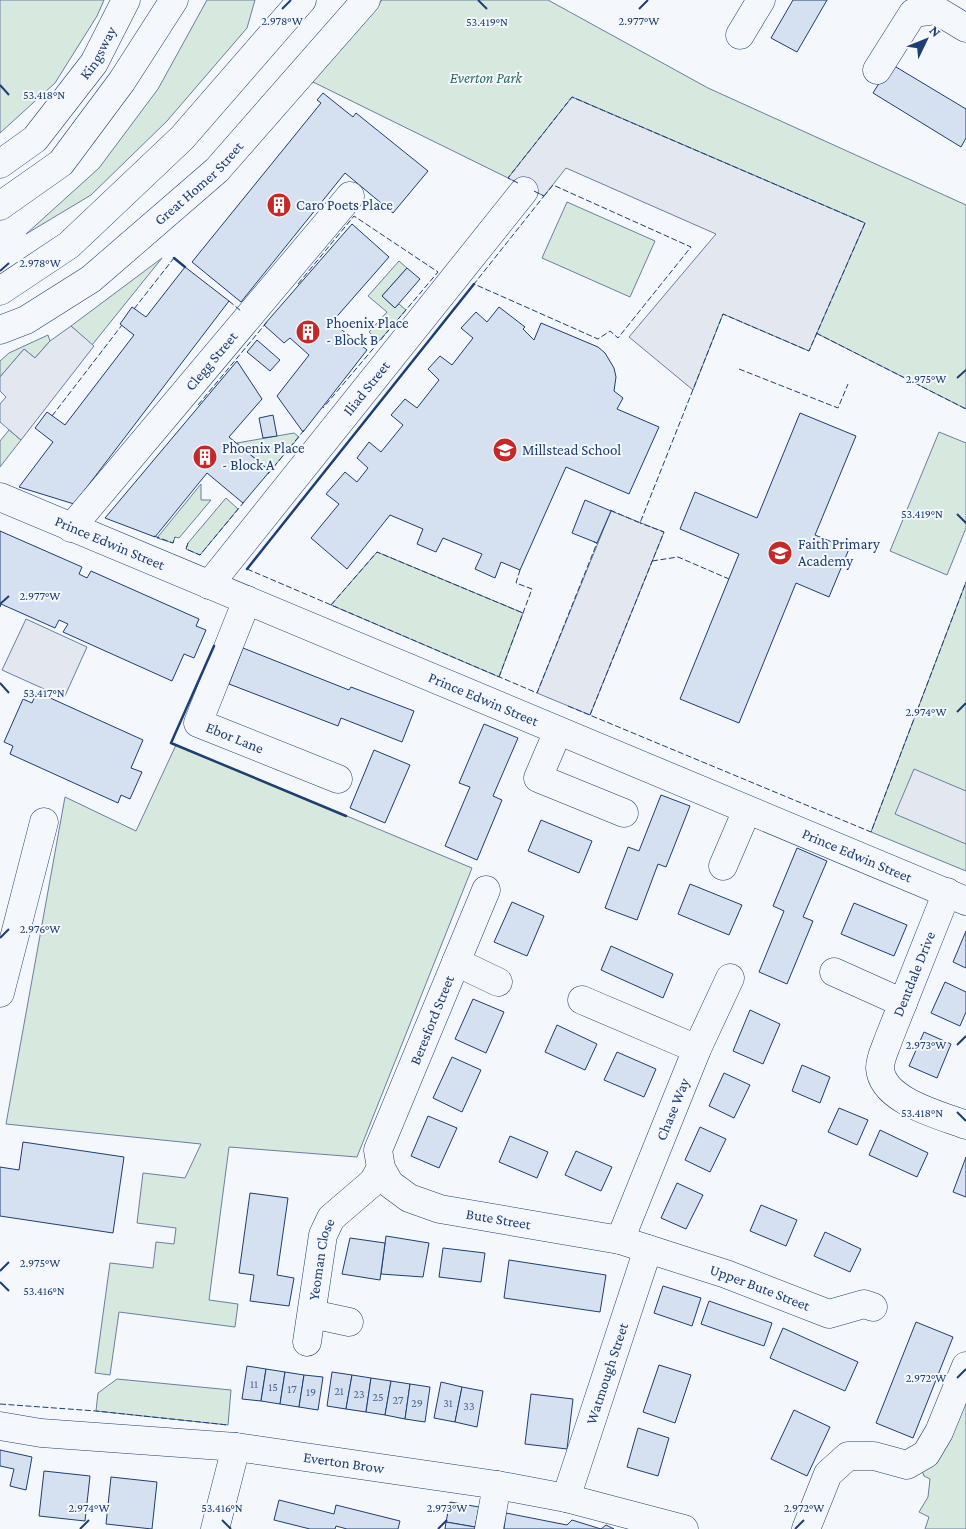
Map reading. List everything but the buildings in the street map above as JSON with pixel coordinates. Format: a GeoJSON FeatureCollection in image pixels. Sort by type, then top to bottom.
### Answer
{"type":"FeatureCollection","features":[{"type":"Feature","properties":{"kind":"main road","name":"Kingsway"},"geometry":{"type":"LineString","coordinates":[[0,164],[35,139],[94,63],[126,0]]}},
{"type":"Feature","properties":{"kind":"main road"},"geometry":{"type":"LineString","coordinates":[[122,81],[150,0]]}},
{"type":"Feature","properties":{"kind":"main road"},"geometry":{"type":"LineString","coordinates":[[0,206],[61,162],[122,81],[174,0]]}},
{"type":"Feature","properties":{"kind":"main road"},"geometry":{"type":"LineString","coordinates":[[0,291],[69,245],[182,138],[302,0]]}},
{"type":"Feature","properties":{"kind":"main road","name":"Great Homer Street"},"geometry":{"type":"LineString","coordinates":[[0,330],[26,320],[91,279],[217,170],[366,0]]}},
{"type":"Feature","properties":{"kind":"main road"},"geometry":{"type":"LineString","coordinates":[[740,35],[761,0]]}},
{"type":"Feature","properties":{"kind":"main road"},"geometry":{"type":"LineString","coordinates":[[877,70],[913,13],[936,10],[966,28]]}},
{"type":"Feature","properties":{"kind":"main road","name":"Iliad Street"},"geometry":{"type":"LineString","coordinates":[[209,585],[524,191]]}},
{"type":"Feature","properties":{"kind":"main road","name":"Clegg Street"},"geometry":{"type":"LineString","coordinates":[[71,528],[350,196]]}},
{"type":"Feature","properties":{"kind":"main road","name":"Prince Edwin Street"},"geometry":{"type":"LineString","coordinates":[[0,497],[956,896]]}},
{"type":"Feature","properties":{"kind":"main road","name":"Ebor Lane"},"geometry":{"type":"LineString","coordinates":[[246,600],[198,723],[338,779]]}},
{"type":"Feature","properties":{"kind":"main road"},"geometry":{"type":"LineString","coordinates":[[558,731],[538,778],[624,813]]}},
{"type":"Feature","properties":{"kind":"main road"},"geometry":{"type":"LineString","coordinates":[[723,866],[747,810]]}},
{"type":"Feature","properties":{"kind":"main road"},"geometry":{"type":"LineString","coordinates":[[0,993],[44,822]]}},
{"type":"Feature","properties":{"kind":"main road","name":"Beresford Street"},"geometry":{"type":"LineString","coordinates":[[380,1159],[456,962],[486,890]]}},
{"type":"Feature","properties":{"kind":"main road","name":"Dentdale Drive"},"geometry":{"type":"LineString","coordinates":[[956,896],[903,1003],[882,1057],[880,1068],[890,1090],[900,1099],[966,1126]]}},
{"type":"Feature","properties":{"kind":"main road"},"geometry":{"type":"LineString","coordinates":[[456,962],[498,982]]}},
{"type":"Feature","properties":{"kind":"main road"},"geometry":{"type":"LineString","coordinates":[[834,972],[903,1003]]}},
{"type":"Feature","properties":{"kind":"main road","name":"Chase Way"},"geometry":{"type":"LineString","coordinates":[[620,1240],[697,1049],[730,978]]}},
{"type":"Feature","properties":{"kind":"main road"},"geometry":{"type":"LineString","coordinates":[[582,1000],[697,1049]]}},
{"type":"Feature","properties":{"kind":"main road","name":"Bute Street"},"geometry":{"type":"LineString","coordinates":[[380,1159],[390,1184],[409,1198],[440,1209],[620,1240],[648,1249]]}},
{"type":"Feature","properties":{"kind":"main road","name":"Yeoman Close"},"geometry":{"type":"LineString","coordinates":[[308,1342],[323,1234],[331,1218],[373,1182],[380,1159]]}},
{"type":"Feature","properties":{"kind":"main road","name":"Upper Bute Street"},"geometry":{"type":"LineString","coordinates":[[648,1249],[726,1274],[829,1314],[864,1304],[873,1307]]}},
{"type":"Feature","properties":{"kind":"main road","name":"Watmough Street"},"geometry":{"type":"LineString","coordinates":[[566,1498],[648,1249]]}},
{"type":"Feature","properties":{"kind":"main road","name":"Yeoman Close"},"geometry":{"type":"LineString","coordinates":[[312,1314],[350,1322]]}},
{"type":"Feature","properties":{"kind":"main road"},"geometry":{"type":"LineString","coordinates":[[806,1529],[828,1474],[848,1456],[874,1456],[907,1464],[926,1454],[939,1432],[966,1366]]}},
{"type":"Feature","properties":{"kind":"main road","name":"Everton Brow"},"geometry":{"type":"LineString","coordinates":[[0,1426],[41,1434],[236,1447],[497,1485],[566,1498],[684,1529]]}},
{"type":"Feature","properties":{"kind":"main road"},"geometry":{"type":"LineString","coordinates":[[215,1529],[236,1447]]}},
{"type":"Feature","properties":{"kind":"main road"},"geometry":{"type":"LineString","coordinates":[[489,1529],[497,1485]]}},
{"type":"Feature","properties":{"kind":"green space"},"geometry":{"type":"Polygon","coordinates":[[[0,0],[104,0],[97,16],[55,83],[0,133],[0,0]]]}},
{"type":"Feature","properties":{"kind":"green space"},"geometry":{"type":"Polygon","coordinates":[[[207,0],[255,0],[247,28],[167,121],[91,195],[26,234],[99,168],[158,89],[207,0]]]}},
{"type":"Feature","properties":{"kind":"green space","name":"Everton Park"},"geometry":{"type":"Polygon","coordinates":[[[382,0],[548,0],[708,88],[966,205],[966,409],[816,333],[865,223],[572,97],[508,178],[311,81],[382,0]]]}},
{"type":"Feature","properties":{"kind":"green space"},"geometry":{"type":"Polygon","coordinates":[[[567,202],[655,241],[630,297],[542,258],[567,202]]]}},
{"type":"Feature","properties":{"kind":"green space"},"geometry":{"type":"Polygon","coordinates":[[[162,258],[92,345],[71,326],[162,258]]]}},
{"type":"Feature","properties":{"kind":"green space"},"geometry":{"type":"Polygon","coordinates":[[[399,261],[407,268],[382,296],[395,308],[399,304],[406,310],[379,341],[369,332],[387,312],[368,296],[399,261]]]}},
{"type":"Feature","properties":{"kind":"green space"},"geometry":{"type":"Polygon","coordinates":[[[48,335],[50,341],[35,358],[24,349],[0,377],[0,361],[9,353],[48,335]]]}},
{"type":"Feature","properties":{"kind":"green space"},"geometry":{"type":"Polygon","coordinates":[[[9,430],[21,440],[0,467],[0,441],[9,430]]]}},
{"type":"Feature","properties":{"kind":"green space"},"geometry":{"type":"Polygon","coordinates":[[[939,432],[966,443],[966,528],[947,575],[890,551],[939,432]]]}},
{"type":"Feature","properties":{"kind":"green space"},"geometry":{"type":"Polygon","coordinates":[[[294,433],[299,437],[270,471],[237,443],[294,433]]]}},
{"type":"Feature","properties":{"kind":"green space"},"geometry":{"type":"Polygon","coordinates":[[[201,484],[201,500],[211,500],[179,538],[175,537],[173,543],[157,538],[201,484]]]}},
{"type":"Feature","properties":{"kind":"green space"},"geometry":{"type":"Polygon","coordinates":[[[226,498],[238,509],[200,555],[186,549],[188,543],[226,498]]]}},
{"type":"Feature","properties":{"kind":"green space"},"geometry":{"type":"Polygon","coordinates":[[[377,552],[523,613],[499,677],[331,605],[377,552]]]}},
{"type":"Feature","properties":{"kind":"green space"},"geometry":{"type":"Polygon","coordinates":[[[966,582],[966,871],[871,832],[966,582]]]}},
{"type":"Feature","properties":{"kind":"green space"},"geometry":{"type":"Polygon","coordinates":[[[176,745],[472,868],[357,1157],[229,1147],[209,1300],[238,1304],[235,1327],[119,1312],[110,1375],[95,1373],[110,1263],[153,1268],[156,1242],[174,1244],[176,1228],[137,1223],[143,1173],[185,1178],[201,1144],[6,1124],[65,797],[136,831],[176,745]]]}},
{"type":"Feature","properties":{"kind":"green space"},"geometry":{"type":"Polygon","coordinates":[[[117,1379],[231,1390],[228,1425],[96,1411],[98,1393],[117,1379]]]}},
{"type":"Feature","properties":{"kind":"green space"},"geometry":{"type":"Polygon","coordinates":[[[966,1380],[966,1529],[925,1529],[929,1517],[919,1512],[928,1497],[930,1479],[924,1476],[921,1468],[966,1380]]]}},
{"type":"Feature","properties":{"kind":"shaded area"},"geometry":{"type":"Polygon","coordinates":[[[572,97],[865,223],[809,351],[723,314],[693,390],[629,337],[716,234],[566,168],[544,196],[508,178],[572,97]]]}},
{"type":"Feature","properties":{"kind":"shaded area"},"geometry":{"type":"Polygon","coordinates":[[[71,326],[94,346],[21,440],[0,422],[0,404],[6,397],[0,391],[0,377],[24,349],[35,358],[50,341],[71,326]]]}},
{"type":"Feature","properties":{"kind":"shaded area"},"geometry":{"type":"Polygon","coordinates":[[[611,511],[664,532],[590,715],[537,693],[611,511]]]}},
{"type":"Feature","properties":{"kind":"shaded area"},"geometry":{"type":"Polygon","coordinates":[[[26,619],[87,647],[64,698],[2,670],[26,619]]]}},
{"type":"Feature","properties":{"kind":"shaded area"},"geometry":{"type":"Polygon","coordinates":[[[914,769],[966,791],[966,844],[895,814],[914,769]]]}},
{"type":"Feature","properties":{"kind":"fence"},"geometry":{"type":"LineString","coordinates":[[518,183],[508,178],[572,97],[865,223],[809,351],[723,314],[640,523],[610,510]]}},
{"type":"Feature","properties":{"kind":"fence"},"geometry":{"type":"LineString","coordinates":[[534,191],[544,196],[474,284],[598,339],[610,331],[618,338],[691,247],[553,185],[544,196]]}},
{"type":"Feature","properties":{"kind":"fence"},"geometry":{"type":"LineString","coordinates":[[298,284],[354,216],[438,272],[323,408]]}},
{"type":"Feature","properties":{"kind":"fence"},"geometry":{"type":"LineString","coordinates":[[134,309],[174,258]]}},
{"type":"Feature","properties":{"kind":"fence"},"geometry":{"type":"LineString","coordinates":[[229,301],[241,311]]}},
{"type":"Feature","properties":{"kind":"fence"},"geometry":{"type":"LineString","coordinates":[[198,405],[267,322]]}},
{"type":"Feature","properties":{"kind":"fence"},"geometry":{"type":"LineString","coordinates":[[52,416],[122,325]]}},
{"type":"Feature","properties":{"kind":"fence"},"geometry":{"type":"LineString","coordinates":[[816,333],[966,409]]}},
{"type":"Feature","properties":{"kind":"fence"},"geometry":{"type":"LineString","coordinates":[[739,369],[838,408],[848,384]]}},
{"type":"Feature","properties":{"kind":"fence"},"geometry":{"type":"LineString","coordinates":[[268,474],[305,429]]}},
{"type":"Feature","properties":{"kind":"fence"},"geometry":{"type":"LineString","coordinates":[[188,543],[186,549],[200,555],[244,502]]}},
{"type":"Feature","properties":{"kind":"fence"},"geometry":{"type":"LineString","coordinates":[[590,715],[664,532],[640,523]]}},
{"type":"Feature","properties":{"kind":"fence"},"geometry":{"type":"LineString","coordinates":[[154,536],[173,543],[175,537]]}},
{"type":"Feature","properties":{"kind":"fence"},"geometry":{"type":"LineString","coordinates":[[247,569],[537,693],[597,543],[594,542]]}},
{"type":"Feature","properties":{"kind":"fence"},"geometry":{"type":"LineString","coordinates":[[331,605],[377,552],[523,613]]}},
{"type":"Feature","properties":{"kind":"fence"},"geometry":{"type":"LineString","coordinates":[[652,561],[678,557],[729,579]]}},
{"type":"Feature","properties":{"kind":"fence"},"geometry":{"type":"LineString","coordinates":[[499,677],[532,589],[516,583],[520,570]]}},
{"type":"Feature","properties":{"kind":"fence"},"geometry":{"type":"LineString","coordinates":[[568,706],[871,832],[966,582]]}},
{"type":"Feature","properties":{"kind":"fence"},"geometry":{"type":"LineString","coordinates":[[0,1404],[96,1411],[228,1425]]}},
{"type":"Feature","properties":{"kind":"wall"},"geometry":{"type":"LineString","coordinates":[[174,258],[185,267]]}},
{"type":"Feature","properties":{"kind":"wall"},"geometry":{"type":"LineString","coordinates":[[247,569],[474,284]]}},
{"type":"Feature","properties":{"kind":"wall"},"geometry":{"type":"LineString","coordinates":[[214,646],[171,743],[346,816]]}},
{"type":"Feature","properties":{"kind":"place","name":"Caro Poets Place"},"geometry":{"type":"Point","coordinates":[279,205]}},
{"type":"Feature","properties":{"kind":"place","name":"Phoenix Place - Block B"},"geometry":{"type":"Point","coordinates":[308,332]}},
{"type":"Feature","properties":{"kind":"place","name":"Millstead School"},"geometry":{"type":"Point","coordinates":[505,450]}},
{"type":"Feature","properties":{"kind":"place","name":"Phoenix Place - Block A"},"geometry":{"type":"Point","coordinates":[205,457]}},
{"type":"Feature","properties":{"kind":"place","name":"Faith Primary Academy"},"geometry":{"type":"Point","coordinates":[780,553]}}]}
